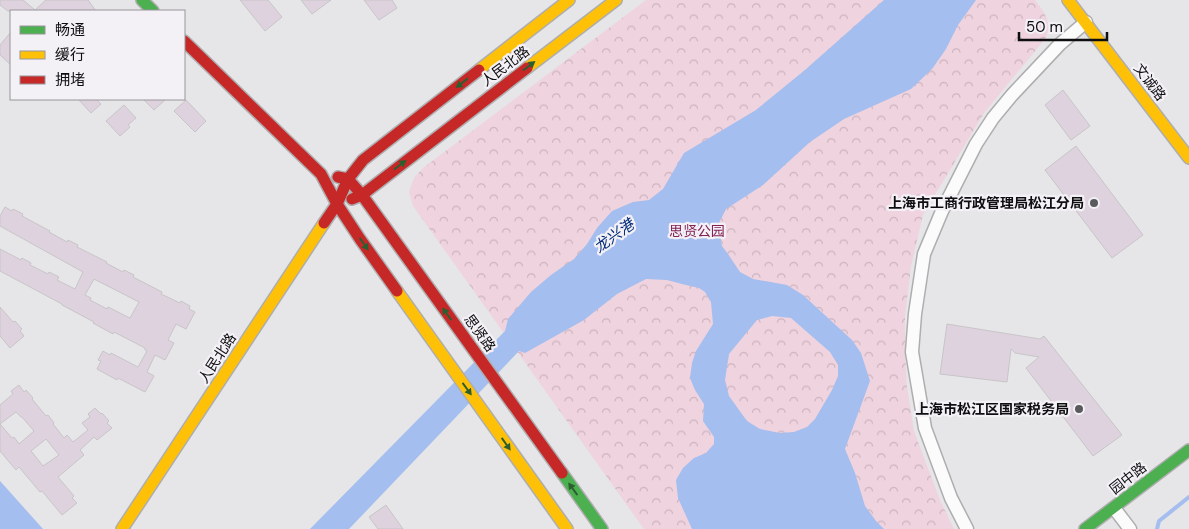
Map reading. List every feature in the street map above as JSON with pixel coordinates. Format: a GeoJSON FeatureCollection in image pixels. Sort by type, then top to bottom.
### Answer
{"type":"FeatureCollection","features":[{"type":"Feature","properties":{"kind":"main road"},"geometry":{"type":"LineString","coordinates":[[142,0],[152,10]]}},
{"type":"Feature","properties":{"kind":"main road","name":"人民北路"},"geometry":{"type":"LineString","coordinates":[[122,529],[337,204],[348,179],[363,160],[570,0]]}},
{"type":"Feature","properties":{"kind":"main road","name":"人民北路"},"geometry":{"type":"LineString","coordinates":[[337,204],[362,195],[616,0]]}},
{"type":"Feature","properties":{"kind":"main road","name":"文诚路"},"geometry":{"type":"LineString","coordinates":[[1068,0],[1189,158]]}},
{"type":"Feature","properties":{"kind":"main road"},"geometry":{"type":"LineString","coordinates":[[185,42],[320,174],[360,239],[566,529]]}},
{"type":"Feature","properties":{"kind":"main road"},"geometry":{"type":"LineString","coordinates":[[320,174],[348,179]]}},
{"type":"Feature","properties":{"kind":"main road","name":"思贤路"},"geometry":{"type":"LineString","coordinates":[[348,179],[362,195],[602,529]]}},
{"type":"Feature","properties":{"kind":"main road","name":"园中路"},"geometry":{"type":"LineString","coordinates":[[1085,529],[1189,450]]}},
{"type":"Feature","properties":{"kind":"street"},"geometry":{"type":"LineString","coordinates":[[967,529],[951,498],[925,428],[912,352],[915,314],[924,254],[942,211],[976,144],[993,118],[1060,44],[1086,22]]}},
{"type":"Feature","properties":{"kind":"street"},"geometry":{"type":"LineString","coordinates":[[1114,508],[1130,529]]}},
{"type":"Feature","properties":{"kind":"green space","name":"思贤公园"},"geometry":{"type":"Polygon","coordinates":[[[646,0],[1035,0],[1045,14],[1048,28],[1045,39],[984,113],[923,215],[911,266],[905,317],[905,353],[907,387],[914,431],[940,500],[954,529],[644,529],[413,206],[409,192],[414,178],[423,168],[646,0]]]}},
{"type":"Feature","properties":{"kind":"water","name":"龙兴港"},"geometry":{"type":"Polygon","coordinates":[[[884,0],[976,0],[958,25],[946,49],[932,69],[911,89],[844,119],[810,142],[763,185],[726,209],[718,225],[722,246],[740,272],[753,279],[787,285],[803,295],[852,340],[861,353],[870,381],[845,449],[865,506],[884,529],[692,529],[678,498],[676,480],[683,468],[694,458],[706,453],[714,444],[714,437],[703,421],[704,404],[690,378],[696,351],[713,324],[711,302],[705,292],[699,288],[667,280],[646,279],[617,294],[584,320],[525,353],[519,351],[349,529],[310,529],[505,331],[508,319],[531,292],[574,259],[612,211],[633,202],[649,200],[663,189],[684,153],[756,110],[805,70],[884,0]],[[772,316],[757,320],[729,354],[725,380],[729,396],[747,421],[760,429],[780,433],[794,432],[807,427],[815,419],[838,376],[838,365],[830,352],[791,318],[772,316]]]}},
{"type":"Feature","properties":{"kind":"water"},"geometry":{"type":"Polygon","coordinates":[[[0,481],[43,529],[0,529],[0,481]]]}},
{"type":"Feature","properties":{"kind":"building"},"geometry":{"type":"Polygon","coordinates":[[[0,0],[23,0],[35,10],[8,11],[0,5],[0,0]]]}},
{"type":"Feature","properties":{"kind":"building"},"geometry":{"type":"Polygon","coordinates":[[[46,0],[88,0],[95,10],[35,10],[46,0]]]}},
{"type":"Feature","properties":{"kind":"building"},"geometry":{"type":"Polygon","coordinates":[[[240,0],[268,0],[282,17],[265,31],[240,0]]]}},
{"type":"Feature","properties":{"kind":"building"},"geometry":{"type":"Polygon","coordinates":[[[301,0],[331,0],[312,14],[301,0]]]}},
{"type":"Feature","properties":{"kind":"building"},"geometry":{"type":"Polygon","coordinates":[[[364,0],[392,0],[397,8],[379,20],[364,0]]]}},
{"type":"Feature","properties":{"kind":"building"},"geometry":{"type":"Polygon","coordinates":[[[10,33],[10,64],[0,55],[0,45],[10,33]]]}},
{"type":"Feature","properties":{"kind":"building"},"geometry":{"type":"Polygon","coordinates":[[[1063,90],[1090,126],[1071,140],[1045,105],[1063,90]]]}},
{"type":"Feature","properties":{"kind":"building"},"geometry":{"type":"Polygon","coordinates":[[[79,100],[97,100],[101,104],[91,113],[79,100]]]}},
{"type":"Feature","properties":{"kind":"building"},"geometry":{"type":"Polygon","coordinates":[[[144,100],[165,100],[154,110],[144,100]]]}},
{"type":"Feature","properties":{"kind":"building"},"geometry":{"type":"Polygon","coordinates":[[[186,100],[206,121],[195,132],[174,111],[186,100]]]}},
{"type":"Feature","properties":{"kind":"building"},"geometry":{"type":"Polygon","coordinates":[[[124,105],[136,118],[120,136],[106,121],[124,105]]]}},
{"type":"Feature","properties":{"kind":"building","name":"上海市工商行政管理局松江分局"},"geometry":{"type":"Polygon","coordinates":[[[1076,146],[1143,235],[1112,258],[1045,170],[1076,146]]]}},
{"type":"Feature","properties":{"kind":"building"},"geometry":{"type":"Polygon","coordinates":[[[5,207],[12,211],[13,209],[67,242],[68,240],[106,263],[123,272],[124,270],[134,275],[133,277],[162,292],[161,294],[190,306],[189,309],[195,312],[186,329],[176,324],[168,340],[174,343],[165,360],[155,355],[147,372],[154,376],[145,392],[97,369],[101,361],[98,360],[103,351],[110,355],[111,353],[138,367],[147,351],[145,348],[114,332],[113,334],[0,271],[0,249],[21,260],[22,258],[31,263],[30,265],[48,274],[49,272],[59,277],[57,280],[75,289],[83,272],[0,226],[0,216],[5,207]],[[94,279],[85,295],[91,298],[90,300],[107,309],[108,307],[130,318],[139,302],[94,279]]]}},
{"type":"Feature","properties":{"kind":"building"},"geometry":{"type":"Polygon","coordinates":[[[0,307],[22,329],[20,331],[24,336],[10,348],[0,336],[0,307]]]}},
{"type":"Feature","properties":{"kind":"building","name":"上海市松江区国家税务局"},"geometry":{"type":"Polygon","coordinates":[[[947,324],[1040,339],[1044,336],[1122,435],[1093,456],[1026,368],[1039,357],[1015,353],[1011,349],[1007,382],[940,374],[947,324]]]}},
{"type":"Feature","properties":{"kind":"building"},"geometry":{"type":"Polygon","coordinates":[[[19,385],[24,392],[26,390],[33,398],[46,416],[48,415],[64,438],[67,435],[73,442],[88,430],[82,423],[90,417],[88,414],[95,408],[109,421],[107,423],[112,428],[97,440],[94,437],[80,450],[84,455],[58,477],[74,496],[72,498],[77,503],[62,515],[19,467],[16,470],[0,451],[0,424],[0,405],[13,394],[11,391],[19,385]],[[16,412],[0,424],[19,444],[34,431],[16,412]],[[46,439],[31,451],[43,466],[59,455],[46,439]]]}},
{"type":"Feature","properties":{"kind":"building"},"geometry":{"type":"Polygon","coordinates":[[[386,505],[403,529],[378,529],[369,517],[386,505]]]}},
{"type":"Feature","properties":{"kind":"waterway"},"geometry":{"type":"LineString","coordinates":[[1157,529],[1159,521],[1189,497]]}},
{"type":"Feature","properties":{"kind":"traffic: fast"},"geometry":{"type":"LineString","coordinates":[[142,0],[152,10]]}},
{"type":"Feature","properties":{"kind":"traffic: fast"},"geometry":{"type":"LineString","coordinates":[[1085,529],[1189,450]]}},
{"type":"Feature","properties":{"kind":"traffic: fast"},"geometry":{"type":"LineString","coordinates":[[562,473],[602,529]]}},
{"type":"Feature","properties":{"kind":"traffic: slow"},"geometry":{"type":"LineString","coordinates":[[479,70],[569,0]]}},
{"type":"Feature","properties":{"kind":"traffic: slow"},"geometry":{"type":"LineString","coordinates":[[527,68],[616,0]]}},
{"type":"Feature","properties":{"kind":"traffic: slow"},"geometry":{"type":"LineString","coordinates":[[1068,0],[1189,158]]}},
{"type":"Feature","properties":{"kind":"traffic: slow"},"geometry":{"type":"LineString","coordinates":[[122,529],[324,223]]}},
{"type":"Feature","properties":{"kind":"traffic: slow"},"geometry":{"type":"LineString","coordinates":[[397,291],[567,529]]}},
{"type":"Feature","properties":{"kind":"traffic: jam"},"geometry":{"type":"LineString","coordinates":[[185,42],[321,174],[337,204],[397,291]]}},
{"type":"Feature","properties":{"kind":"traffic: jam"},"geometry":{"type":"LineString","coordinates":[[352,199],[362,195],[527,68]]}},
{"type":"Feature","properties":{"kind":"traffic: jam"},"geometry":{"type":"LineString","coordinates":[[324,223],[337,204],[348,179],[363,160],[479,70]]}},
{"type":"Feature","properties":{"kind":"traffic: jam"},"geometry":{"type":"LineString","coordinates":[[338,177],[348,179],[362,195],[562,473]]}},
{"type":"Feature","properties":{"kind":"place","name":"上海市工商行政管理局松江分局"},"geometry":{"type":"Point","coordinates":[1094,203]}},
{"type":"Feature","properties":{"kind":"place","name":"上海市松江区国家税务局"},"geometry":{"type":"Point","coordinates":[1079,409]}}]}
